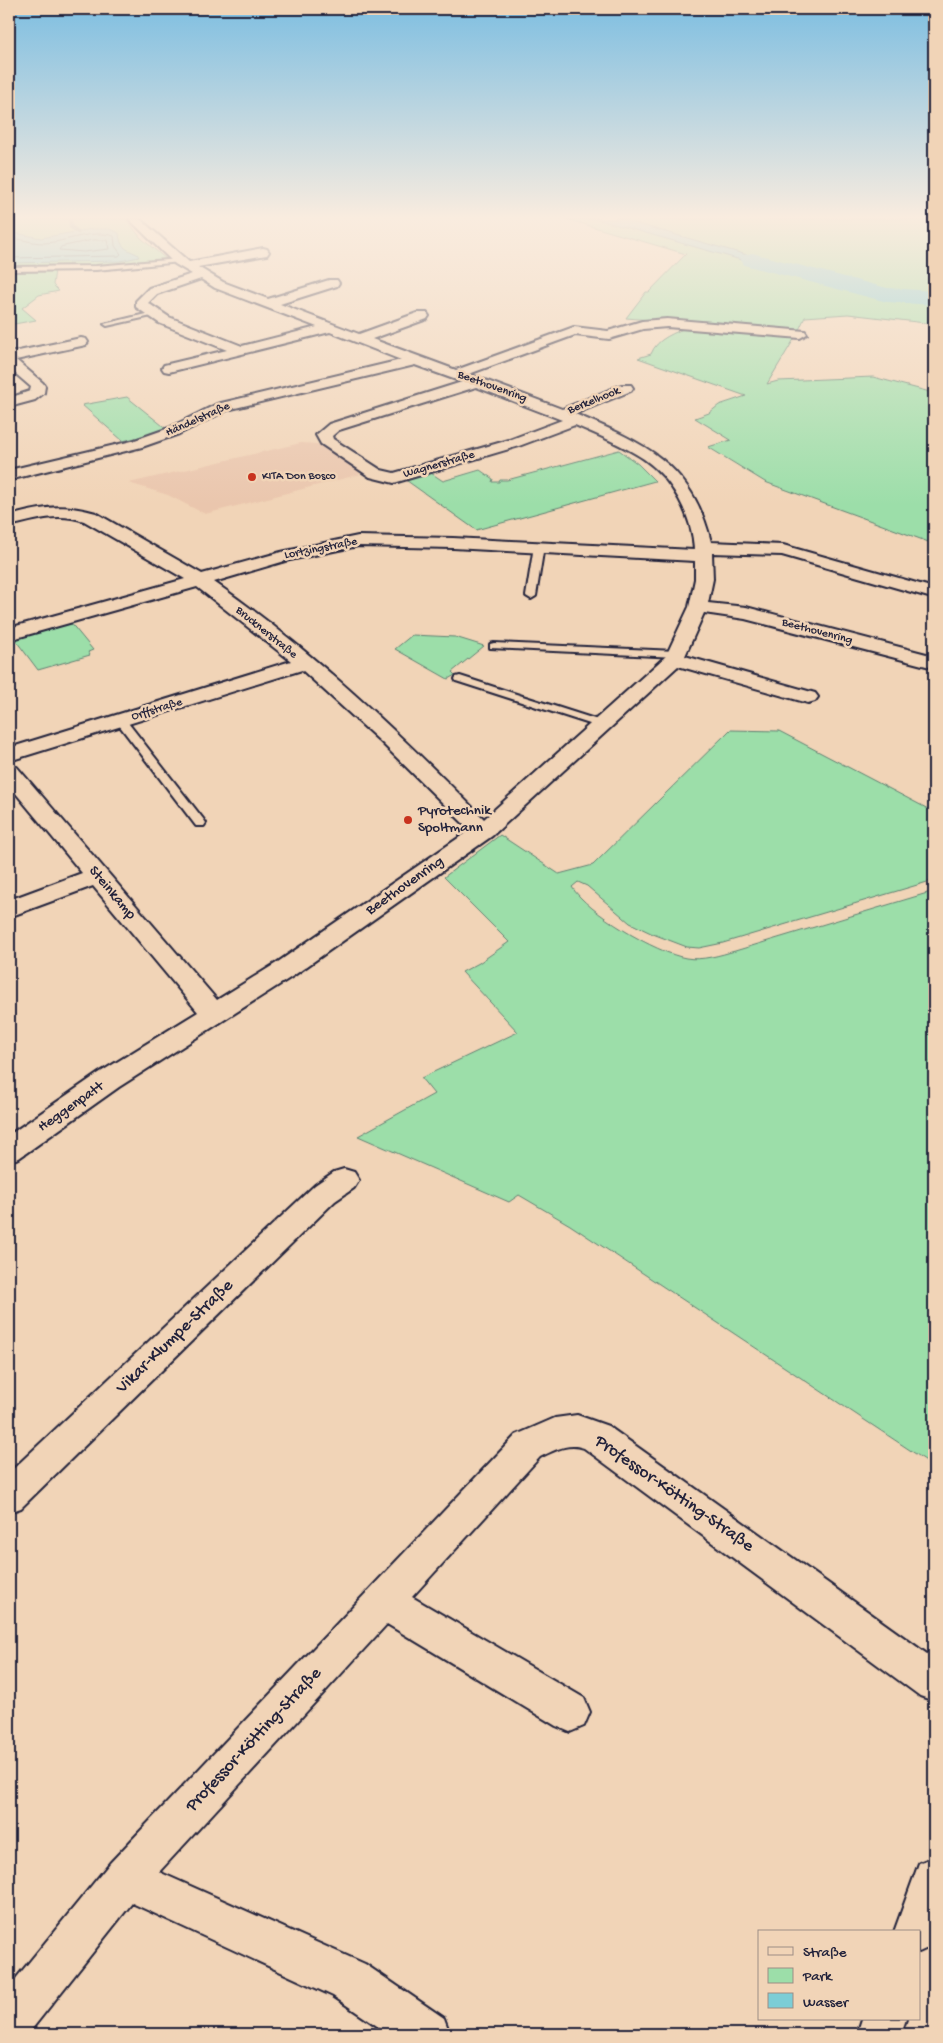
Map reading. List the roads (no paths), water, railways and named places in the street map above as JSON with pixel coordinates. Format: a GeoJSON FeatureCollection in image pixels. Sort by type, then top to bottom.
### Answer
{"type":"FeatureCollection","features":[{"type":"Feature","properties":{"kind":"street"},"geometry":{"type":"LineString","coordinates":[[155,314],[164,320],[240,350]]}},
{"type":"Feature","properties":{"kind":"street","name":"Beethovenring"},"geometry":{"type":"LineString","coordinates":[[109,1080],[284,970],[484,831],[675,656],[698,607],[704,579],[704,551],[697,520],[686,498],[668,472],[650,456],[633,446],[569,417],[294,314]]}},
{"type":"Feature","properties":{"kind":"street"},"geometry":{"type":"LineString","coordinates":[[359,339],[422,316]]}},
{"type":"Feature","properties":{"kind":"street"},"geometry":{"type":"LineString","coordinates":[[457,374],[574,331],[609,335],[642,325],[667,323],[800,334]]}},
{"type":"Feature","properties":{"kind":"street"},"geometry":{"type":"LineString","coordinates":[[169,368],[331,328]]}},
{"type":"Feature","properties":{"kind":"street"},"geometry":{"type":"LineString","coordinates":[[9,359],[81,342]]}},
{"type":"Feature","properties":{"kind":"street"},"geometry":{"type":"LineString","coordinates":[[9,359],[38,386],[37,393],[9,403]]}},
{"type":"Feature","properties":{"kind":"street","name":"Händelstraße"},"geometry":{"type":"LineString","coordinates":[[9,475],[138,444],[174,431],[222,407],[417,360]]}},
{"type":"Feature","properties":{"kind":"street","name":"Wagnerstraße"},"geometry":{"type":"LineString","coordinates":[[477,382],[334,427],[324,435],[326,441],[376,474],[394,478],[514,443],[569,417]]}},
{"type":"Feature","properties":{"kind":"street","name":"Berkelhook"},"geometry":{"type":"LineString","coordinates":[[569,417],[626,388]]}},
{"type":"Feature","properties":{"kind":"street","name":"Brucknerstraße"},"geometry":{"type":"LineString","coordinates":[[9,521],[49,511],[64,510],[76,512],[90,517],[217,593],[304,663],[380,731],[484,831]]}},
{"type":"Feature","properties":{"kind":"street","name":"Lortzingstraße"},"geometry":{"type":"LineString","coordinates":[[9,634],[302,551],[358,541],[704,551]]}},
{"type":"Feature","properties":{"kind":"street"},"geometry":{"type":"LineString","coordinates":[[704,551],[782,550],[932,593]]}},
{"type":"Feature","properties":{"kind":"street","name":"Beethovenring"},"geometry":{"type":"LineString","coordinates":[[698,607],[746,613],[934,662]]}},
{"type":"Feature","properties":{"kind":"street"},"geometry":{"type":"LineString","coordinates":[[675,656],[808,697]]}},
{"type":"Feature","properties":{"kind":"street","name":"Orffstraße"},"geometry":{"type":"LineString","coordinates":[[9,755],[304,663]]}},
{"type":"Feature","properties":{"kind":"street","name":"Steinkamp"},"geometry":{"type":"LineString","coordinates":[[9,772],[214,1014]]}},
{"type":"Feature","properties":{"kind":"street"},"geometry":{"type":"LineString","coordinates":[[9,909],[98,876]]}},
{"type":"Feature","properties":{"kind":"street","name":"Heggenpatt"},"geometry":{"type":"LineString","coordinates":[[9,1150],[109,1080]]}},
{"type":"Feature","properties":{"kind":"street","name":"Vikar-Klumpe-Straße"},"geometry":{"type":"LineString","coordinates":[[9,1496],[325,1193],[344,1180]]}},
{"type":"Feature","properties":{"kind":"street","name":"Professor-Kötting-Straße"},"geometry":{"type":"LineString","coordinates":[[9,2022],[125,1878],[528,1446],[555,1433],[577,1430],[596,1437],[934,1682]]}},
{"type":"Feature","properties":{"kind":"street"},"geometry":{"type":"LineString","coordinates":[[383,1601],[570,1712]]}},
{"type":"Feature","properties":{"kind":"street"},"geometry":{"type":"LineString","coordinates":[[125,1878],[349,1980],[428,2034]]}},
{"type":"Feature","properties":{"kind":"street"},"geometry":{"type":"LineString","coordinates":[[916,1930],[934,1878]]}},
{"type":"Feature","properties":{"kind":"street"},"geometry":{"type":"LineString","coordinates":[[879,2034],[884,2020]]}},
{"type":"Feature","properties":{"kind":"lane"},"geometry":{"type":"LineString","coordinates":[[107,324],[152,314]]}},
{"type":"Feature","properties":{"kind":"lane"},"geometry":{"type":"LineString","coordinates":[[531,596],[539,546]]}},
{"type":"Feature","properties":{"kind":"lane"},"geometry":{"type":"LineString","coordinates":[[494,646],[675,656]]}},
{"type":"Feature","properties":{"kind":"lane"},"geometry":{"type":"LineString","coordinates":[[460,679],[600,724]]}},
{"type":"Feature","properties":{"kind":"lane"},"geometry":{"type":"LineString","coordinates":[[121,721],[200,823]]}},
{"type":"Feature","properties":{"kind":"place","name":"KITA Don Bosco"},"geometry":{"type":"Point","coordinates":[252,477]}},
{"type":"Feature","properties":{"kind":"place","name":"Pyrotechnik Spoltmann"},"geometry":{"type":"Point","coordinates":[408,820]}}]}
